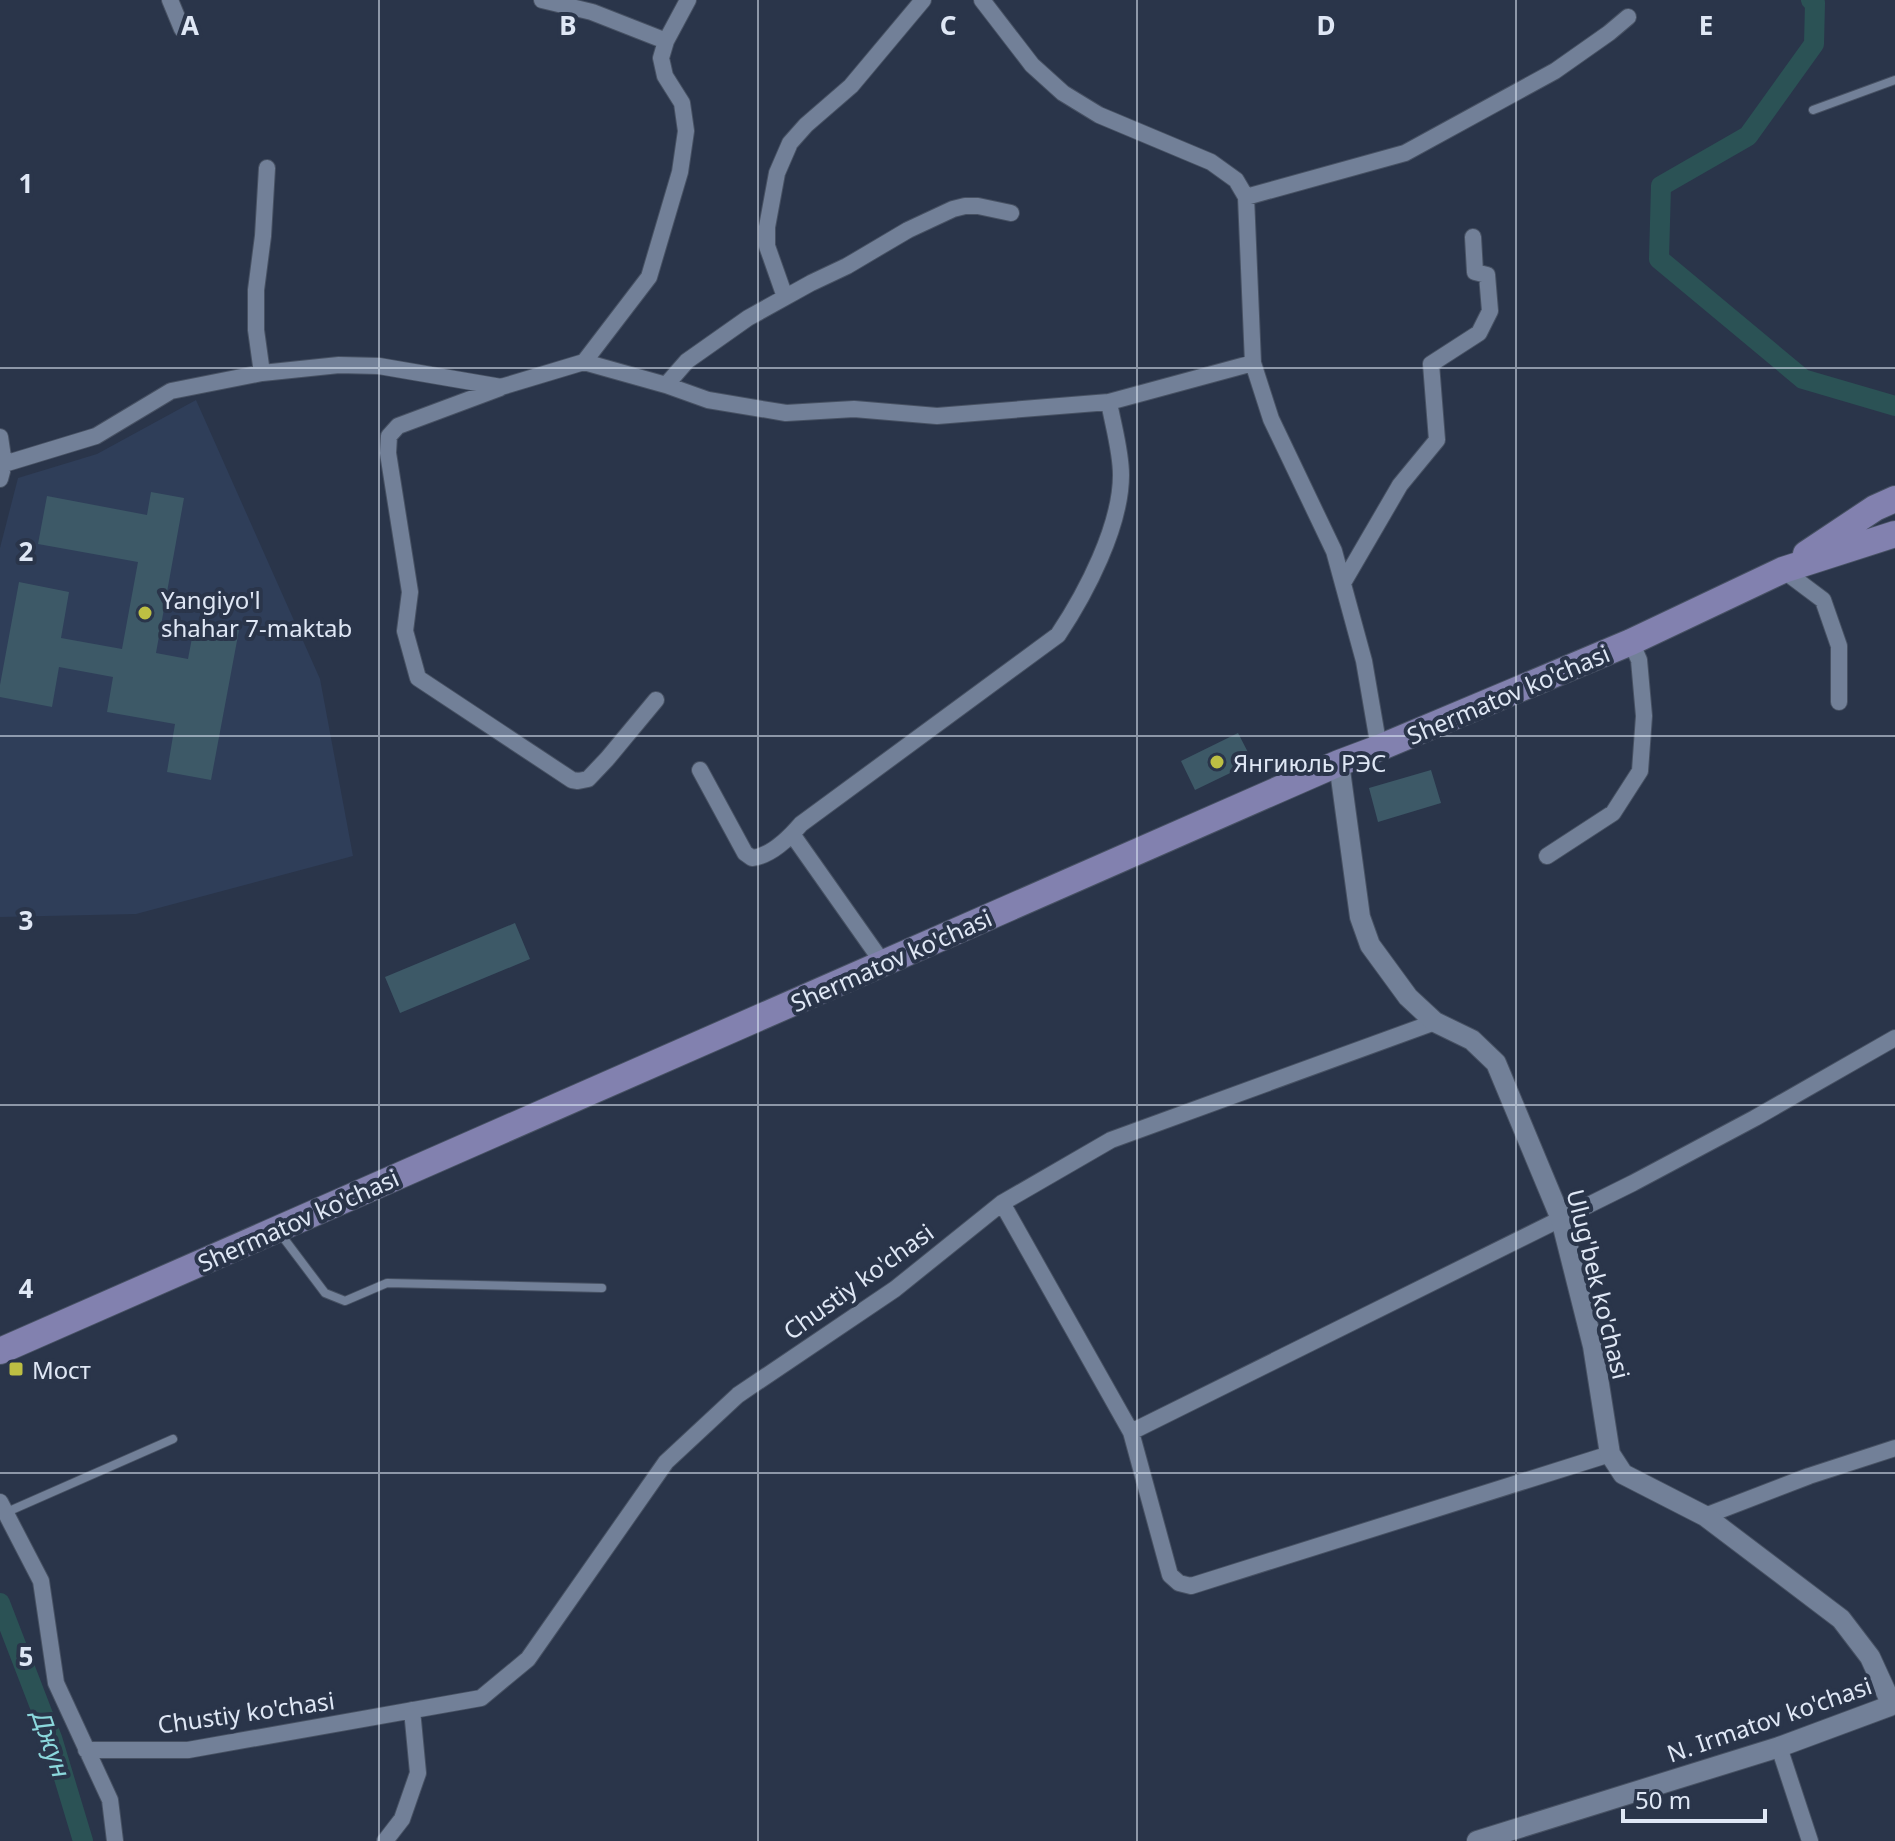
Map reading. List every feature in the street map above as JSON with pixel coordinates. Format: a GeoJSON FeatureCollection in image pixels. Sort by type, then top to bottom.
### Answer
{"type":"FeatureCollection","features":[{"type":"Feature","properties":{"kind":"main road","name":"Shermatov ko'chasi"},"geometry":{"type":"LineString","coordinates":[[0,1351],[1339,763],[1631,642],[1783,570],[1885,504]]}},
{"type":"Feature","properties":{"kind":"main road","name":"Shermatov ko'chasi"},"geometry":{"type":"LineString","coordinates":[[1783,570],[1892,536]]}},
{"type":"Feature","properties":{"kind":"street"},"geometry":{"type":"LineString","coordinates":[[170,0],[182,29]]}},
{"type":"Feature","properties":{"kind":"street"},"geometry":{"type":"LineString","coordinates":[[542,0],[592,12],[666,41]]}},
{"type":"Feature","properties":{"kind":"street"},"geometry":{"type":"LineString","coordinates":[[584,362],[649,277],[680,172],[686,131],[682,103],[662,68],[666,41],[688,0]]}},
{"type":"Feature","properties":{"kind":"street"},"geometry":{"type":"LineString","coordinates":[[785,297],[767,246],[767,227],[777,173],[790,143],[851,86],[923,0]]}},
{"type":"Feature","properties":{"kind":"street"},"geometry":{"type":"LineString","coordinates":[[982,0],[1032,65],[1063,93],[1099,115],[1211,162],[1236,180],[1246,197],[1253,363],[1271,419],[1334,551],[1364,661],[1379,748]]}},
{"type":"Feature","properties":{"kind":"street"},"geometry":{"type":"LineString","coordinates":[[1246,197],[1405,153],[1555,71],[1628,17]]}},
{"type":"Feature","properties":{"kind":"street"},"geometry":{"type":"LineString","coordinates":[[262,373],[256,330],[256,290],[267,168]]}},
{"type":"Feature","properties":{"kind":"street"},"geometry":{"type":"LineString","coordinates":[[666,385],[687,361],[748,318],[908,230],[965,206],[1011,213]]}},
{"type":"Feature","properties":{"kind":"street"},"geometry":{"type":"LineString","coordinates":[[1343,583],[1400,485],[1437,440],[1431,364],[1479,333],[1490,311],[1487,275],[1475,272],[1473,237]]}},
{"type":"Feature","properties":{"kind":"street"},"geometry":{"type":"LineString","coordinates":[[656,700],[588,779],[578,781],[572,780],[418,678],[405,631],[410,592],[388,453],[389,436],[398,426],[501,387],[584,362],[708,400],[786,413],[854,409],[937,416],[1109,402],[1253,363]]}},
{"type":"Feature","properties":{"kind":"street"},"geometry":{"type":"LineString","coordinates":[[0,437],[2,471],[96,436],[171,391],[262,373],[339,365],[379,366],[501,387]]}},
{"type":"Feature","properties":{"kind":"street"},"geometry":{"type":"LineString","coordinates":[[700,770],[748,856],[762,856],[1058,635],[1092,574],[1111,528],[1120,494],[1121,472],[1109,402]]}},
{"type":"Feature","properties":{"kind":"street"},"geometry":{"type":"LineString","coordinates":[[1783,570],[1823,600],[1839,646],[1839,702]]}},
{"type":"Feature","properties":{"kind":"street"},"geometry":{"type":"LineString","coordinates":[[1547,856],[1613,813],[1640,771],[1644,716],[1639,660],[1631,642]]}},
{"type":"Feature","properties":{"kind":"street","name":"Ulug'bek ko'chasi"},"geometry":{"type":"LineString","coordinates":[[1339,763],[1360,917],[1370,945],[1408,997],[1435,1022],[1472,1040],[1496,1063],[1561,1219],[1593,1346],[1610,1454]]}},
{"type":"Feature","properties":{"kind":"street"},"geometry":{"type":"LineString","coordinates":[[792,834],[883,963]]}},
{"type":"Feature","properties":{"kind":"street","name":"Chustiy ko'chasi"},"geometry":{"type":"LineString","coordinates":[[86,1750],[188,1750],[481,1698],[528,1659],[666,1462],[738,1395],[895,1289],[1002,1203],[1111,1140],[1435,1022]]}},
{"type":"Feature","properties":{"kind":"street"},"geometry":{"type":"LineString","coordinates":[[1131,1432],[1561,1219],[1755,1118],[1895,1038]]}},
{"type":"Feature","properties":{"kind":"street"},"geometry":{"type":"LineString","coordinates":[[1002,1203],[1131,1432],[1170,1575],[1179,1583],[1191,1586],[1610,1454],[1623,1474],[1705,1516],[1841,1619],[1870,1657],[1894,1704]]}},
{"type":"Feature","properties":{"kind":"street"},"geometry":{"type":"LineString","coordinates":[[1705,1516],[1809,1476],[1895,1448]]}},
{"type":"Feature","properties":{"kind":"street"},"geometry":{"type":"LineString","coordinates":[[3,1507],[41,1581],[56,1683],[110,1800],[115,1841]]}},
{"type":"Feature","properties":{"kind":"street","name":"N. Irmatov ko'chasi"},"geometry":{"type":"LineString","coordinates":[[1477,1841],[1779,1747],[1894,1704]]}},
{"type":"Feature","properties":{"kind":"street"},"geometry":{"type":"LineString","coordinates":[[385,1841],[402,1819],[418,1773],[412,1710]]}},
{"type":"Feature","properties":{"kind":"street"},"geometry":{"type":"LineString","coordinates":[[1779,1747],[1810,1841]]}},
{"type":"Feature","properties":{"kind":"lane"},"geometry":{"type":"LineString","coordinates":[[1813,110],[1895,80]]}},
{"type":"Feature","properties":{"kind":"lane"},"geometry":{"type":"LineString","coordinates":[[277,1229],[325,1293],[345,1301],[387,1283],[602,1288]]}},
{"type":"Feature","properties":{"kind":"lane"},"geometry":{"type":"LineString","coordinates":[[3,1507],[173,1439]]}},
{"type":"Feature","properties":{"kind":"shaded area","name":"Yangiyo'l shahar 7-maktab"},"geometry":{"type":"Polygon","coordinates":[[[196,400],[320,679],[353,856],[136,914],[0,917],[0,548],[18,478],[97,454],[196,400]]]}},
{"type":"Feature","properties":{"kind":"building"},"geometry":{"type":"Polygon","coordinates":[[[151,492],[184,498],[156,653],[188,659],[195,622],[239,630],[211,780],[167,772],[175,724],[107,712],[113,677],[59,667],[52,707],[0,697],[19,582],[69,592],[61,638],[122,649],[138,562],[38,544],[47,496],[147,515],[151,492]]]}},
{"type":"Feature","properties":{"kind":"building","name":"Янгиюль РЭС"},"geometry":{"type":"Polygon","coordinates":[[[1238,733],[1253,762],[1195,790],[1181,761],[1238,733]]]}},
{"type":"Feature","properties":{"kind":"building"},"geometry":{"type":"Polygon","coordinates":[[[1431,770],[1441,803],[1378,822],[1369,788],[1431,770]]]}},
{"type":"Feature","properties":{"kind":"building"},"geometry":{"type":"Polygon","coordinates":[[[515,923],[530,959],[400,1013],[385,977],[515,923]]]}},
{"type":"Feature","properties":{"kind":"waterway"},"geometry":{"type":"LineString","coordinates":[[1811,0],[1815,3],[1814,44],[1748,136],[1661,186],[1659,259],[1803,379],[1895,406]]}},
{"type":"Feature","properties":{"kind":"waterway","name":"Джун"},"geometry":{"type":"LineString","coordinates":[[0,1603],[52,1738],[83,1841]]}},
{"type":"Feature","properties":{"kind":"place","name":"Yangiyo'l shahar 7-maktab"},"geometry":{"type":"Point","coordinates":[145,613]}},
{"type":"Feature","properties":{"kind":"place","name":"Янгиюль РЭС"},"geometry":{"type":"Point","coordinates":[1217,762]}},
{"type":"Feature","properties":{"kind":"place","name":"Мост"},"geometry":{"type":"Point","coordinates":[16,1369]}}]}
